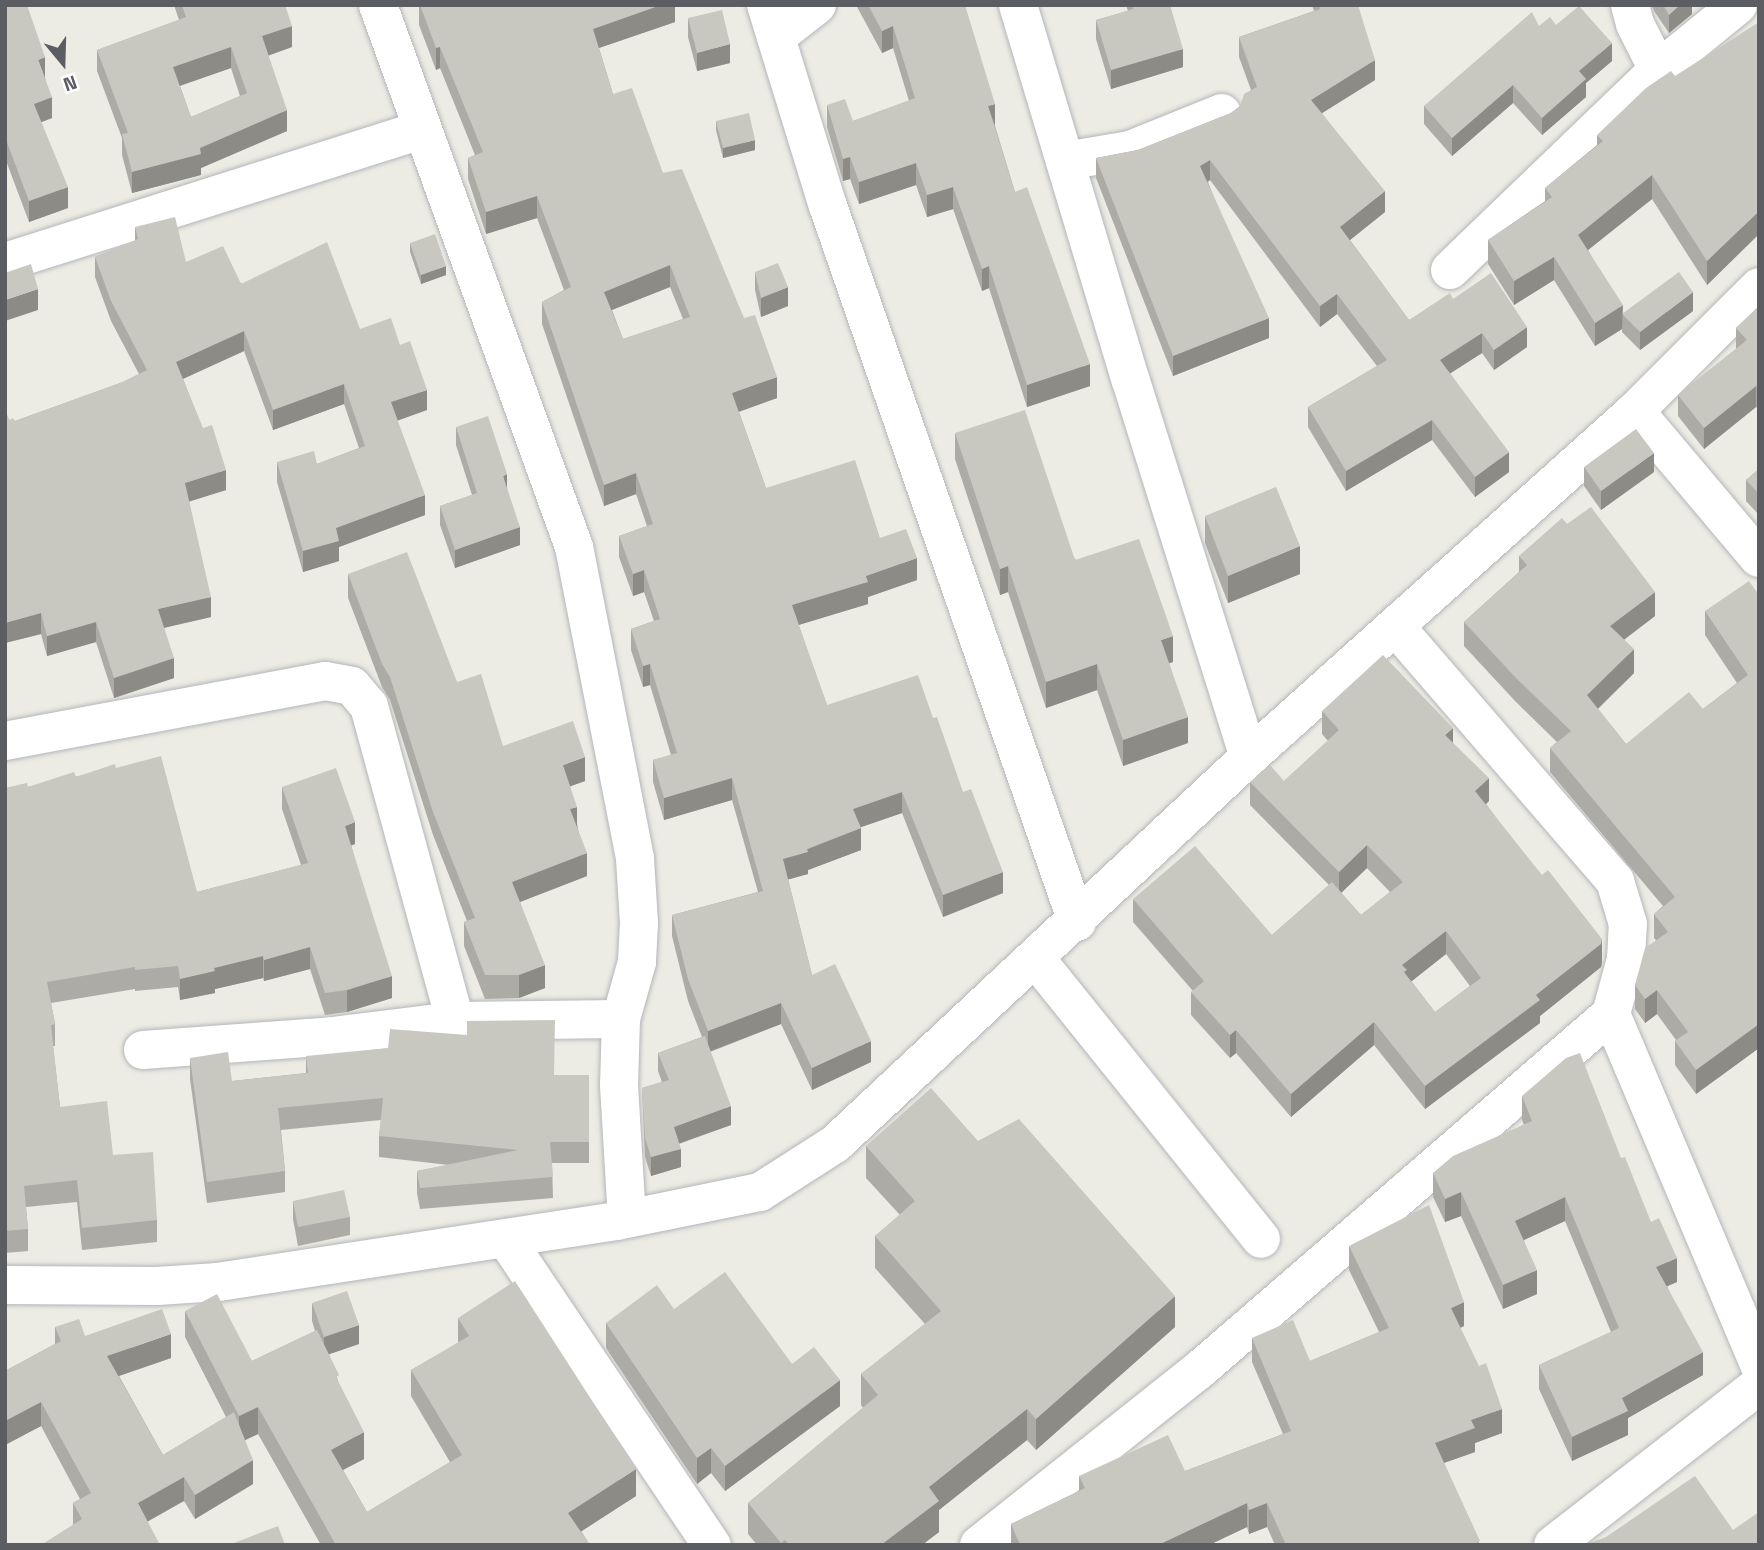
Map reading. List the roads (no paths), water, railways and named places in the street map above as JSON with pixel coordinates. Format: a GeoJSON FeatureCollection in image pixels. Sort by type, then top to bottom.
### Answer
{"type":"FeatureCollection","features":[{"type":"Feature","properties":{"kind":"street"},"geometry":{"type":"LineString","coordinates":[[378,5],[574,547],[635,859],[639,923],[637,962],[621,1019],[619,1086],[627,1218]]}},
{"type":"Feature","properties":{"kind":"street"},"geometry":{"type":"LineString","coordinates":[[817,5],[771,21],[828,206],[1077,922]]}},
{"type":"Feature","properties":{"kind":"street"},"geometry":{"type":"LineString","coordinates":[[1018,5],[1250,757]]}},
{"type":"Feature","properties":{"kind":"street"},"geometry":{"type":"LineString","coordinates":[[1630,5],[1635,23],[1658,70]]}},
{"type":"Feature","properties":{"kind":"street"},"geometry":{"type":"LineString","coordinates":[[1450,271],[1658,70],[1738,5]]}},
{"type":"Feature","properties":{"kind":"street"},"geometry":{"type":"LineString","coordinates":[[1065,161],[1130,150],[1222,113]]}},
{"type":"Feature","properties":{"kind":"street"},"geometry":{"type":"LineString","coordinates":[[5,262],[422,130]]}},
{"type":"Feature","properties":{"kind":"street"},"geometry":{"type":"LineString","coordinates":[[5,1285],[157,1286],[218,1282],[506,1240],[761,1192],[835,1144],[1077,922],[1250,757],[1635,411],[1759,287]]}},
{"type":"Feature","properties":{"kind":"street"},"geometry":{"type":"LineString","coordinates":[[1635,411],[1759,558]]}},
{"type":"Feature","properties":{"kind":"street"},"geometry":{"type":"LineString","coordinates":[[979,1545],[1198,1371],[1611,1014],[1626,959],[1628,924],[1615,881],[1396,627]]}},
{"type":"Feature","properties":{"kind":"street"},"geometry":{"type":"LineString","coordinates":[[5,741],[325,681],[352,686],[369,706],[456,1021]]}},
{"type":"Feature","properties":{"kind":"street"},"geometry":{"type":"LineString","coordinates":[[1036,959],[1261,1239]]}},
{"type":"Feature","properties":{"kind":"street"},"geometry":{"type":"LineString","coordinates":[[1611,1014],[1759,1365]]}},
{"type":"Feature","properties":{"kind":"street"},"geometry":{"type":"LineString","coordinates":[[143,1050],[331,1036],[456,1021],[621,1019]]}},
{"type":"Feature","properties":{"kind":"street"},"geometry":{"type":"LineString","coordinates":[[506,1240],[712,1545]]}},
{"type":"Feature","properties":{"kind":"street"},"geometry":{"type":"LineString","coordinates":[[1553,1545],[1759,1385]]}}]}
